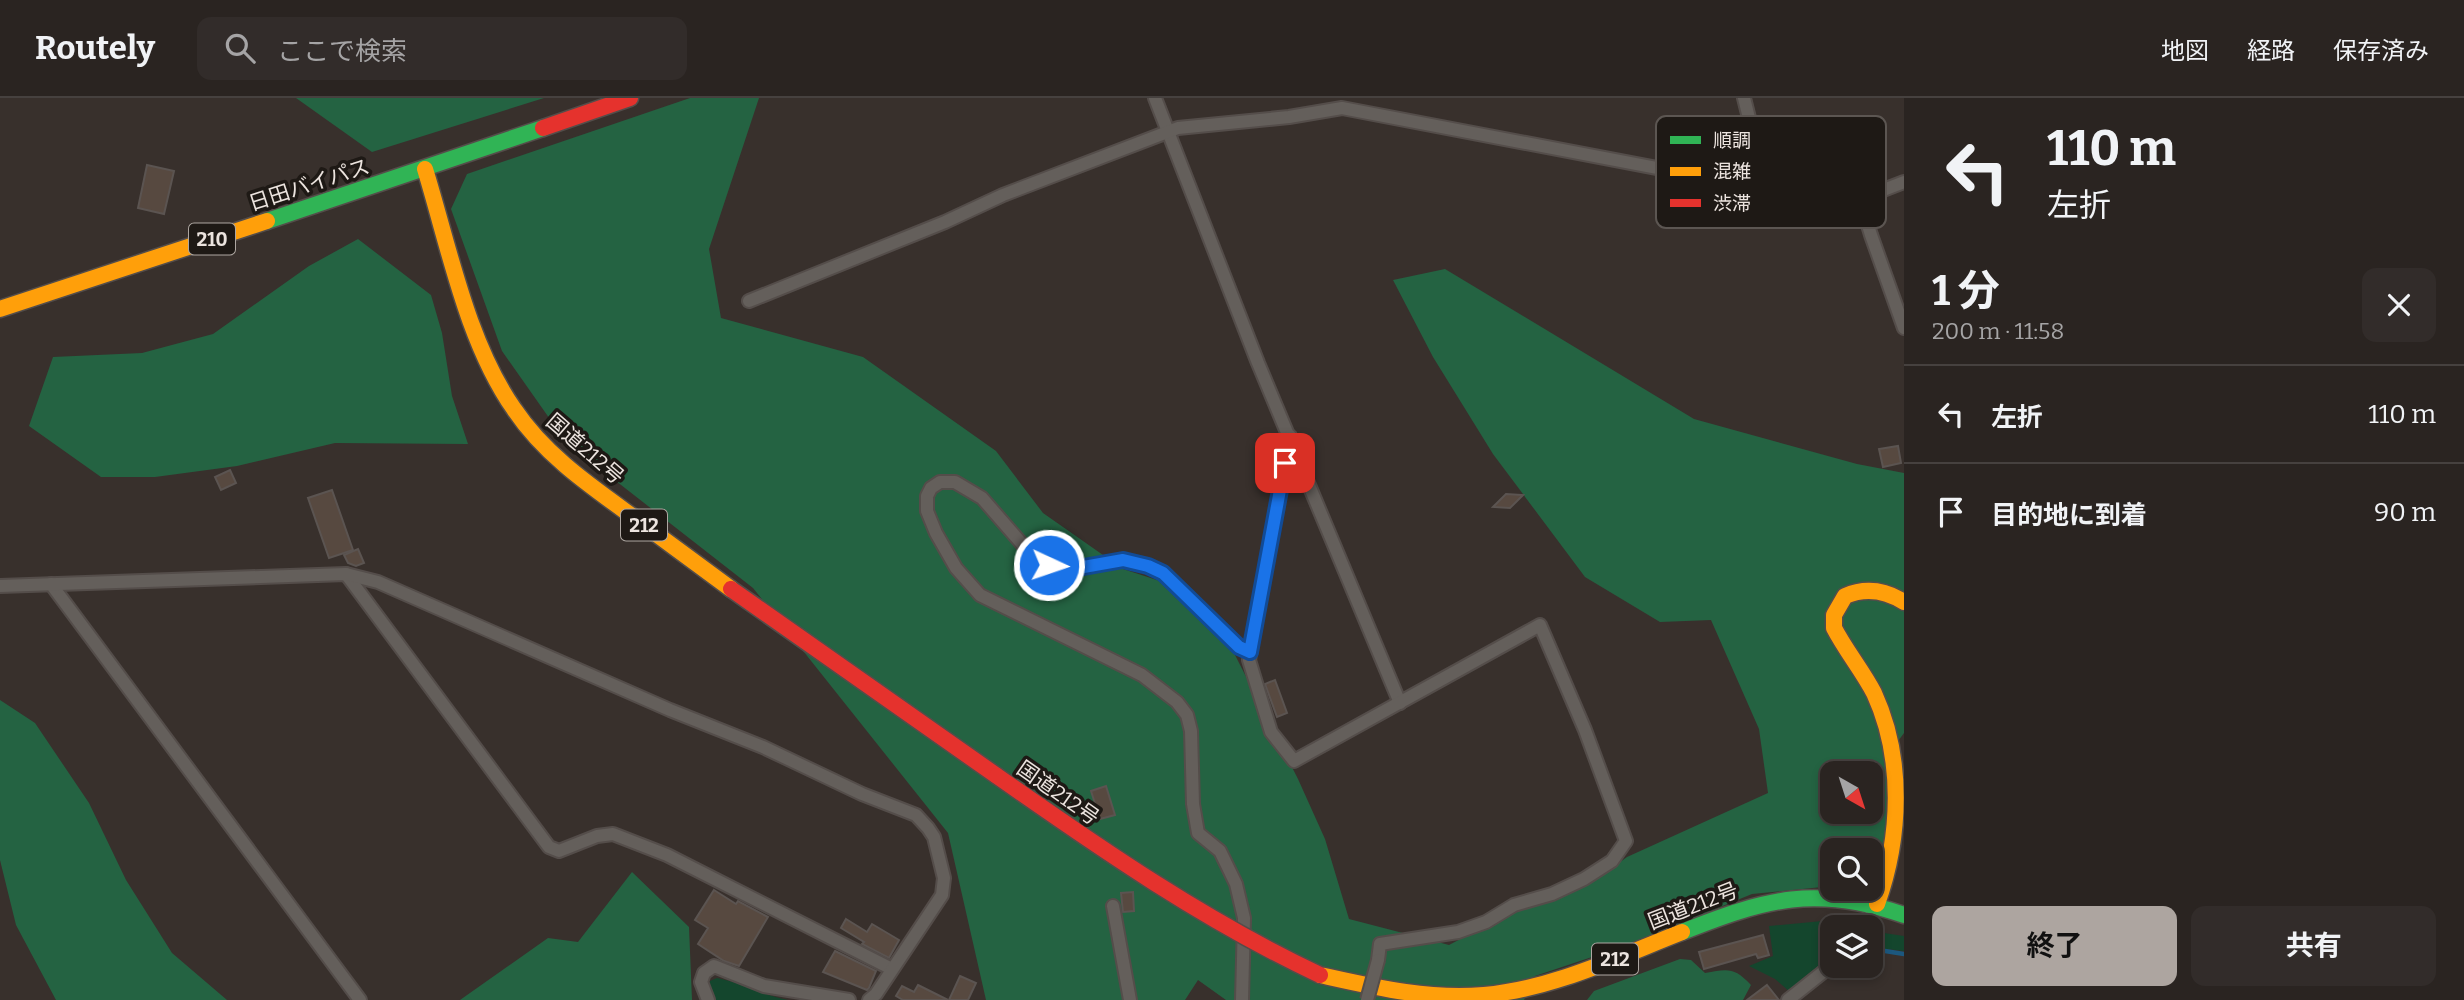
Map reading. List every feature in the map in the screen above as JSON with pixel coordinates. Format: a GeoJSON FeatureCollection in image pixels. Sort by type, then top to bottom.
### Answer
{"type":"FeatureCollection","features":[{"type":"Feature","properties":{"kind":"main road","name":"日田バイパス"},"geometry":{"type":"LineString","coordinates":[[0,309],[425,169],[630,98]]}},
{"type":"Feature","properties":{"kind":"main road","name":"国道212号"},"geometry":{"type":"LineString","coordinates":[[425,169],[489,367],[513,409],[562,462],[702,569],[1141,876],[1274,954],[1320,975],[1406,992],[1483,996],[1535,987],[1564,978],[1748,906],[1799,897],[1840,897],[1877,904],[1904,915]]}},
{"type":"Feature","properties":{"kind":"main road"},"geometry":{"type":"LineString","coordinates":[[1877,904],[1900,837],[1895,748],[1878,699],[1840,642],[1834,628],[1834,615],[1845,596],[1867,589],[1904,601]]}},
{"type":"Feature","properties":{"kind":"street"},"geometry":{"type":"LineString","coordinates":[[1155,98],[1248,338],[1400,703]]}},
{"type":"Feature","properties":{"kind":"street"},"geometry":{"type":"LineString","coordinates":[[1744,98],[1748,116]]}},
{"type":"Feature","properties":{"kind":"street"},"geometry":{"type":"LineString","coordinates":[[749,301],[945,222],[1003,195],[1178,128],[1289,117],[1342,108],[1656,169]]}},
{"type":"Feature","properties":{"kind":"street"},"geometry":{"type":"LineString","coordinates":[[1886,190],[1904,183]]}},
{"type":"Feature","properties":{"kind":"street"},"geometry":{"type":"LineString","coordinates":[[1869,228],[1904,328]]}},
{"type":"Feature","properties":{"kind":"street"},"geometry":{"type":"LineString","coordinates":[[1290,436],[1249,660],[1271,732],[1294,761],[1540,625],[1585,730],[1626,841],[1612,862],[1584,879],[1552,894],[1514,905],[1486,922],[1458,932],[1380,944],[1367,1000]]}},
{"type":"Feature","properties":{"kind":"street"},"geometry":{"type":"LineString","coordinates":[[1242,1000],[1244,918],[1236,884],[1220,851],[1198,833],[1192,745],[1187,715],[1177,702],[1142,674],[980,594],[956,568],[936,533],[927,511],[927,496],[931,488],[940,482],[955,482],[982,498],[1029,552],[1049,565],[1078,568],[1123,560],[1163,573],[1239,647],[1250,652]]}},
{"type":"Feature","properties":{"kind":"street"},"geometry":{"type":"LineString","coordinates":[[346,574],[549,847],[559,851],[597,836],[613,834],[667,855],[892,969]]}},
{"type":"Feature","properties":{"kind":"street"},"geometry":{"type":"LineString","coordinates":[[0,586],[346,574],[378,582],[670,710],[763,747],[862,794],[916,815],[934,837],[944,878],[942,895],[876,994],[869,1000]]}},
{"type":"Feature","properties":{"kind":"street"},"geometry":{"type":"LineString","coordinates":[[51,584],[360,1000]]}},
{"type":"Feature","properties":{"kind":"street"},"geometry":{"type":"LineString","coordinates":[[1871,915],[1877,904]]}},
{"type":"Feature","properties":{"kind":"street"},"geometry":{"type":"LineString","coordinates":[[1113,906],[1130,1000]]}},
{"type":"Feature","properties":{"kind":"street"},"geometry":{"type":"LineString","coordinates":[[708,1000],[701,982],[704,973],[714,966],[764,986],[849,1000]]}},
{"type":"Feature","properties":{"kind":"street"},"geometry":{"type":"LineString","coordinates":[[1788,1000],[1820,975]]}},
{"type":"Feature","properties":{"kind":"green space"},"geometry":{"type":"Polygon","coordinates":[[[296,98],[544,98],[372,152],[296,98]]]}},
{"type":"Feature","properties":{"kind":"green space"},"geometry":{"type":"Polygon","coordinates":[[[690,98],[759,98],[709,249],[721,318],[863,357],[996,451],[1043,513],[1123,569],[1166,583],[1235,655],[1298,779],[1325,839],[1349,919],[1449,945],[1514,911],[1557,900],[1598,878],[1627,857],[1768,793],[1759,729],[1711,620],[1660,622],[1585,577],[1493,454],[1433,357],[1393,280],[1445,269],[1694,419],[1857,464],[1904,473],[1904,733],[1890,752],[1889,847],[1883,870],[1883,838],[1820,838],[1820,887],[1752,894],[1622,947],[1535,976],[1524,1000],[1226,1000],[1198,980],[1185,1000],[986,1000],[948,833],[753,588],[566,442],[502,351],[451,209],[467,174],[690,98]]]}},
{"type":"Feature","properties":{"kind":"green space"},"geometry":{"type":"Polygon","coordinates":[[[358,239],[431,295],[442,333],[452,396],[468,444],[335,443],[237,466],[155,477],[101,477],[29,426],[53,357],[142,353],[213,334],[309,266],[358,239]]]}},
{"type":"Feature","properties":{"kind":"green space"},"geometry":{"type":"Polygon","coordinates":[[[0,700],[35,723],[89,803],[126,880],[172,953],[227,1000],[56,1000],[16,925],[0,860],[0,700]]]}},
{"type":"Feature","properties":{"kind":"green space"},"geometry":{"type":"Polygon","coordinates":[[[632,872],[689,927],[692,1000],[460,1000],[548,938],[578,942],[632,872]]]}},
{"type":"Feature","properties":{"kind":"green space"},"geometry":{"type":"Polygon","coordinates":[[[1820,921],[1820,965],[1790,992],[1775,979],[1749,966],[1773,956],[1769,926],[1820,921]]]}},
{"type":"Feature","properties":{"kind":"green space"},"geometry":{"type":"Polygon","coordinates":[[[1883,933],[1904,936],[1904,951],[1883,948],[1883,933]]]}},
{"type":"Feature","properties":{"kind":"green space"},"geometry":{"type":"Polygon","coordinates":[[[1680,959],[1691,960],[1705,973],[1725,970],[1735,972],[1751,985],[1743,1000],[1587,1000],[1594,991],[1680,959]]]}},
{"type":"Feature","properties":{"kind":"green space"},"geometry":{"type":"Polygon","coordinates":[[[717,978],[788,1000],[716,1000],[708,991],[710,981],[717,978]]]}},
{"type":"Feature","properties":{"kind":"building"},"geometry":{"type":"Polygon","coordinates":[[[147,165],[174,171],[164,214],[138,208],[147,165]]]}},
{"type":"Feature","properties":{"kind":"building"},"geometry":{"type":"Polygon","coordinates":[[[1898,446],[1901,463],[1883,467],[1879,449],[1898,446]]]}},
{"type":"Feature","properties":{"kind":"building"},"geometry":{"type":"Polygon","coordinates":[[[230,470],[236,483],[221,490],[215,477],[230,470]]]}},
{"type":"Feature","properties":{"kind":"building"},"geometry":{"type":"Polygon","coordinates":[[[332,490],[353,550],[329,558],[308,498],[332,490]]]}},
{"type":"Feature","properties":{"kind":"building"},"geometry":{"type":"Polygon","coordinates":[[[1506,494],[1523,495],[1510,508],[1493,507],[1506,494]]]}},
{"type":"Feature","properties":{"kind":"building"},"geometry":{"type":"Polygon","coordinates":[[[358,549],[364,563],[356,566],[348,563],[344,555],[358,549]]]}},
{"type":"Feature","properties":{"kind":"building"},"geometry":{"type":"Polygon","coordinates":[[[1275,680],[1287,713],[1277,717],[1265,684],[1275,680]]]}},
{"type":"Feature","properties":{"kind":"building"},"geometry":{"type":"Polygon","coordinates":[[[1106,786],[1115,815],[1100,819],[1091,791],[1106,786]]]}},
{"type":"Feature","properties":{"kind":"building"},"geometry":{"type":"Polygon","coordinates":[[[714,890],[736,904],[738,901],[768,917],[739,966],[724,961],[698,944],[708,928],[695,920],[714,890]]]}},
{"type":"Feature","properties":{"kind":"building"},"geometry":{"type":"Polygon","coordinates":[[[1133,892],[1134,911],[1123,912],[1121,893],[1133,892]]]}},
{"type":"Feature","properties":{"kind":"building"},"geometry":{"type":"Polygon","coordinates":[[[846,919],[867,932],[872,924],[899,940],[889,958],[862,944],[864,942],[841,928],[846,919]]]}},
{"type":"Feature","properties":{"kind":"building"},"geometry":{"type":"Polygon","coordinates":[[[1763,935],[1769,955],[1758,958],[1756,954],[1704,969],[1699,952],[1763,935]]]}},
{"type":"Feature","properties":{"kind":"building"},"geometry":{"type":"Polygon","coordinates":[[[835,951],[876,971],[867,990],[823,972],[835,951]]]}},
{"type":"Feature","properties":{"kind":"building"},"geometry":{"type":"Polygon","coordinates":[[[960,976],[976,983],[968,1000],[949,1000],[960,976]]]}},
{"type":"Feature","properties":{"kind":"building"},"geometry":{"type":"Polygon","coordinates":[[[918,985],[948,1000],[903,1000],[896,996],[902,986],[914,992],[918,985]]]}},
{"type":"Feature","properties":{"kind":"building"},"geometry":{"type":"Polygon","coordinates":[[[1767,985],[1779,1000],[1747,1000],[1767,985]]]}},
{"type":"Feature","properties":{"kind":"waterway"},"geometry":{"type":"LineString","coordinates":[[1885,951],[1904,954]]}},
{"type":"Feature","properties":{"kind":"traffic: fast"},"geometry":{"type":"LineString","coordinates":[[267,221],[543,128]]}},
{"type":"Feature","properties":{"kind":"traffic: fast"},"geometry":{"type":"LineString","coordinates":[[1682,932],[1766,904],[1817,898],[1873,905],[1904,915]]}},
{"type":"Feature","properties":{"kind":"traffic: slow"},"geometry":{"type":"LineString","coordinates":[[425,169],[451,262],[472,324],[498,383],[514,409],[539,440],[568,468],[731,589]]}},
{"type":"Feature","properties":{"kind":"traffic: slow"},"geometry":{"type":"LineString","coordinates":[[0,309],[267,221]]}},
{"type":"Feature","properties":{"kind":"traffic: slow"},"geometry":{"type":"LineString","coordinates":[[1877,904],[1895,825],[1896,798],[1890,744],[1874,693],[1834,628],[1834,615],[1845,596],[1860,591],[1883,592],[1904,602]]}},
{"type":"Feature","properties":{"kind":"traffic: slow"},"geometry":{"type":"LineString","coordinates":[[1320,975],[1381,988],[1442,996],[1510,992],[1560,979],[1682,932]]}},
{"type":"Feature","properties":{"kind":"traffic: jam"},"geometry":{"type":"LineString","coordinates":[[543,128],[630,98]]}},
{"type":"Feature","properties":{"kind":"traffic: jam"},"geometry":{"type":"LineString","coordinates":[[731,589],[997,776]]}},
{"type":"Feature","properties":{"kind":"traffic: jam"},"geometry":{"type":"LineString","coordinates":[[997,776],[1195,908],[1320,975]]}},
{"type":"Feature","properties":{"kind":"route"},"geometry":{"type":"LineString","coordinates":[[1049,565],[1078,568],[1123,560],[1148,566],[1163,573],[1239,647],[1250,652],[1285,463]]}}]}
